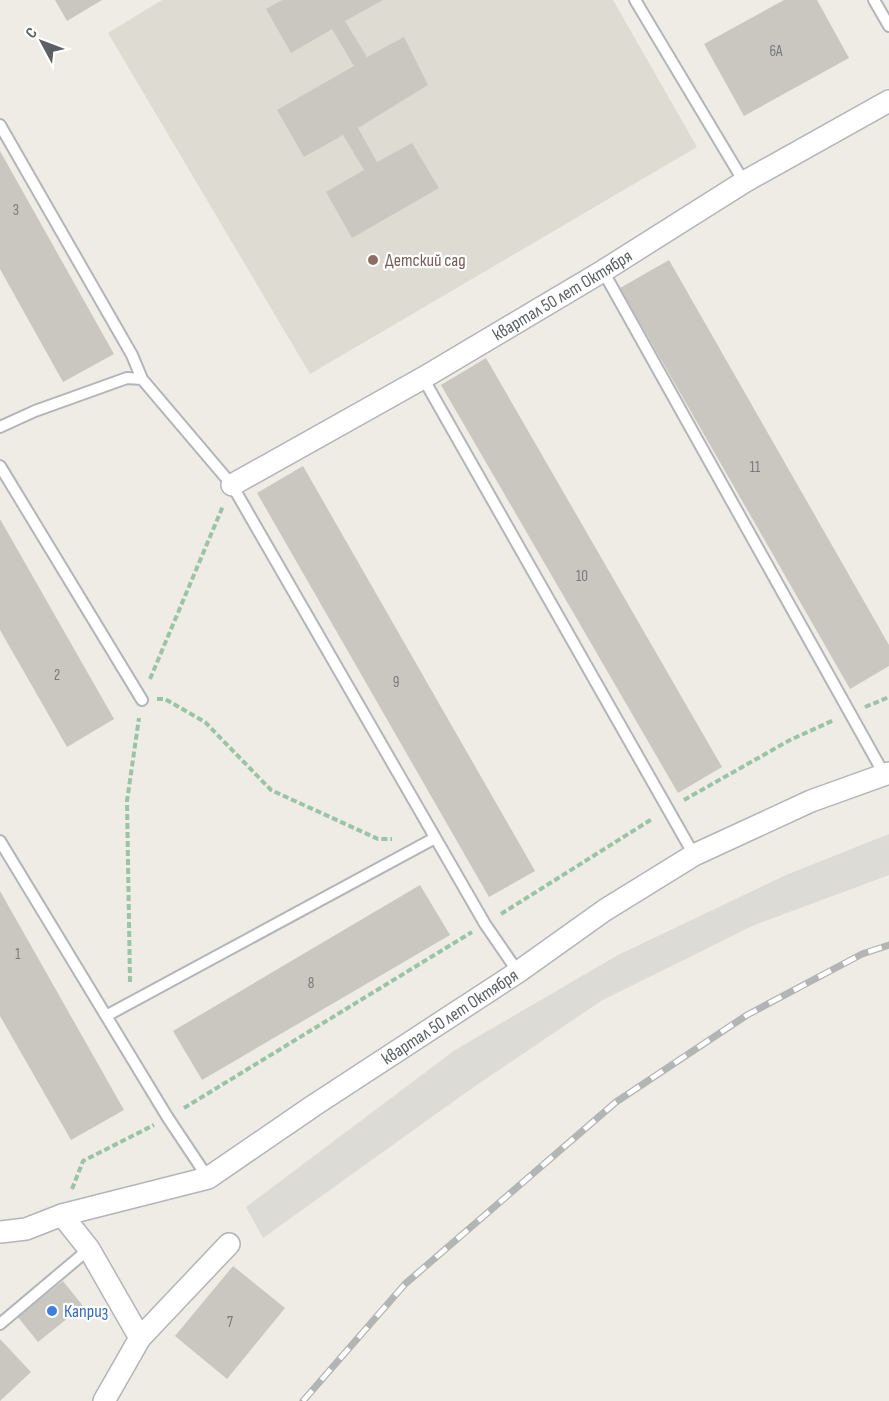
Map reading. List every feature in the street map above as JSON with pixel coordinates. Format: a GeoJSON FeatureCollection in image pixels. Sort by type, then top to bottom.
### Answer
{"type":"FeatureCollection","features":[{"type":"Feature","properties":{"kind":"street","name":"квартал 50 лет Октября"},"geometry":{"type":"LineString","coordinates":[[232,485],[423,378],[603,271],[744,182],[887,107]]}},
{"type":"Feature","properties":{"kind":"street","name":"квартал 50 лет Октября"},"geometry":{"type":"LineString","coordinates":[[0,1232],[26,1229],[62,1215],[208,1178],[313,1106],[518,972],[605,910],[694,855],[811,801],[886,773]]}},
{"type":"Feature","properties":{"kind":"street"},"geometry":{"type":"LineString","coordinates":[[62,1215],[89,1249],[140,1338]]}},
{"type":"Feature","properties":{"kind":"street"},"geometry":{"type":"LineString","coordinates":[[104,1401],[140,1338],[229,1244]]}},
{"type":"Feature","properties":{"kind":"lane"},"geometry":{"type":"LineString","coordinates":[[635,0],[744,182]]}},
{"type":"Feature","properties":{"kind":"lane"},"geometry":{"type":"LineString","coordinates":[[874,0],[889,26]]}},
{"type":"Feature","properties":{"kind":"lane"},"geometry":{"type":"LineString","coordinates":[[0,125],[132,355],[142,379],[232,485],[485,924],[518,972]]}},
{"type":"Feature","properties":{"kind":"lane"},"geometry":{"type":"LineString","coordinates":[[603,271],[850,713],[886,773]]}},
{"type":"Feature","properties":{"kind":"lane"},"geometry":{"type":"LineString","coordinates":[[0,427],[35,411],[127,378],[142,379]]}},
{"type":"Feature","properties":{"kind":"lane"},"geometry":{"type":"LineString","coordinates":[[423,378],[694,855]]}},
{"type":"Feature","properties":{"kind":"lane"},"geometry":{"type":"LineString","coordinates":[[0,466],[142,700]]}},
{"type":"Feature","properties":{"kind":"lane"},"geometry":{"type":"LineString","coordinates":[[106,1016],[435,838]]}},
{"type":"Feature","properties":{"kind":"lane"},"geometry":{"type":"LineString","coordinates":[[0,841],[168,1118],[208,1178]]}},
{"type":"Feature","properties":{"kind":"lane"},"geometry":{"type":"LineString","coordinates":[[0,1324],[89,1249]]}},
{"type":"Feature","properties":{"kind":"path"},"geometry":{"type":"LineString","coordinates":[[130,1003],[127,801],[142,700],[232,485]]}},
{"type":"Feature","properties":{"kind":"path"},"geometry":{"type":"LineString","coordinates":[[62,1215],[83,1161],[168,1118],[667,810],[790,740],[889,697]]}},
{"type":"Feature","properties":{"kind":"path"},"geometry":{"type":"LineString","coordinates":[[142,700],[165,699],[205,722],[271,789],[378,839],[435,838]]}},
{"type":"Feature","properties":{"kind":"shaded area","name":"Детский сад"},"geometry":{"type":"Polygon","coordinates":[[[162,0],[613,0],[697,147],[310,374],[108,33],[162,0]]]}},
{"type":"Feature","properties":{"kind":"shaded area"},"geometry":{"type":"Polygon","coordinates":[[[889,834],[889,875],[752,926],[601,1001],[468,1091],[263,1238],[246,1207],[455,1050],[618,955],[786,875],[889,834]]]}},
{"type":"Feature","properties":{"kind":"building"},"geometry":{"type":"Polygon","coordinates":[[[55,0],[102,0],[67,21],[55,0]]]}},
{"type":"Feature","properties":{"kind":"building","name":"Детский сад"},"geometry":{"type":"Polygon","coordinates":[[[282,0],[383,0],[345,21],[367,57],[404,37],[428,85],[358,128],[377,162],[412,143],[439,188],[352,238],[326,192],[364,170],[343,135],[304,157],[277,110],[354,66],[332,29],[291,53],[266,9],[282,0]]]}},
{"type":"Feature","properties":{"kind":"building"},"geometry":{"type":"Polygon","coordinates":[[[784,0],[817,0],[849,58],[744,116],[704,44],[784,0]]]}},
{"type":"Feature","properties":{"kind":"building"},"geometry":{"type":"Polygon","coordinates":[[[0,151],[114,354],[63,382],[0,269],[0,151]]]}},
{"type":"Feature","properties":{"kind":"building"},"geometry":{"type":"Polygon","coordinates":[[[669,260],[889,645],[889,666],[850,689],[620,288],[669,260]]]}},
{"type":"Feature","properties":{"kind":"building"},"geometry":{"type":"Polygon","coordinates":[[[486,358],[722,767],[678,793],[441,385],[486,358]]]}},
{"type":"Feature","properties":{"kind":"building"},"geometry":{"type":"Polygon","coordinates":[[[303,466],[535,871],[489,897],[257,493],[303,466]]]}},
{"type":"Feature","properties":{"kind":"building"},"geometry":{"type":"Polygon","coordinates":[[[0,519],[114,719],[67,747],[0,630],[0,519]]]}},
{"type":"Feature","properties":{"kind":"building"},"geometry":{"type":"Polygon","coordinates":[[[420,885],[450,935],[202,1080],[173,1031],[420,885]]]}},
{"type":"Feature","properties":{"kind":"building"},"geometry":{"type":"Polygon","coordinates":[[[0,891],[124,1110],[71,1140],[0,1016],[0,891]]]}},
{"type":"Feature","properties":{"kind":"building"},"geometry":{"type":"Polygon","coordinates":[[[233,1266],[285,1308],[227,1379],[175,1336],[233,1266]]]}},
{"type":"Feature","properties":{"kind":"building"},"geometry":{"type":"Polygon","coordinates":[[[63,1281],[83,1306],[38,1342],[17,1316],[63,1281]]]}},
{"type":"Feature","properties":{"kind":"building"},"geometry":{"type":"Polygon","coordinates":[[[0,1339],[31,1372],[0,1401],[0,1339]]]}},
{"type":"Feature","properties":{"kind":"railway"},"geometry":{"type":"LineString","coordinates":[[303,1401],[405,1284],[616,1102],[747,1015],[862,954],[889,945]]}},
{"type":"Feature","properties":{"kind":"place","name":"Детский сад"},"geometry":{"type":"Point","coordinates":[373,260]}},
{"type":"Feature","properties":{"kind":"place","name":"Каприз"},"geometry":{"type":"Point","coordinates":[52,1311]}}]}
